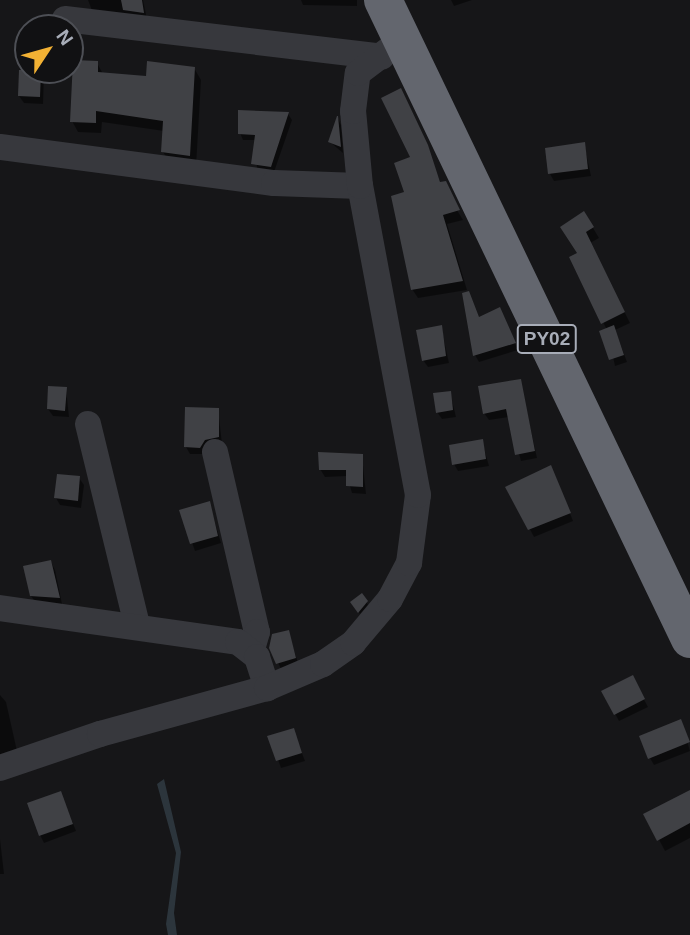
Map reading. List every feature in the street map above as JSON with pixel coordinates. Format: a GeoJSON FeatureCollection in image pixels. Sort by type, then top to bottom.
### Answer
{"type":"FeatureCollection","features":[{"type":"Feature","properties":{"kind":"highway","name":"PY02"},"geometry":{"type":"LineString","coordinates":[[383,0],[393,48],[690,639]]}},
{"type":"Feature","properties":{"kind":"highway","name":"PY02"},"geometry":{"type":"LineString","coordinates":[[413,0],[690,579]]}},
{"type":"Feature","properties":{"kind":"street"},"geometry":{"type":"LineString","coordinates":[[84,21],[393,48]]}},
{"type":"Feature","properties":{"kind":"street"},"geometry":{"type":"LineString","coordinates":[[0,768],[100,734],[267,688],[323,664],[370,627],[409,563],[415,536],[418,495],[360,187],[353,111],[358,73],[393,48]]}},
{"type":"Feature","properties":{"kind":"street"},"geometry":{"type":"LineString","coordinates":[[0,147],[274,183],[360,187]]}},
{"type":"Feature","properties":{"kind":"street"},"geometry":{"type":"LineString","coordinates":[[88,424],[137,625]]}},
{"type":"Feature","properties":{"kind":"street"},"geometry":{"type":"LineString","coordinates":[[215,452],[257,632],[252,650],[267,688]]}},
{"type":"Feature","properties":{"kind":"street"},"geometry":{"type":"LineString","coordinates":[[0,608],[137,625],[238,642],[252,650]]}},
{"type":"Feature","properties":{"kind":"shaded area"},"geometry":{"type":"Polygon","coordinates":[[[164,779],[181,852],[174,913],[177,935],[168,935],[166,924],[176,853],[157,784],[164,779]]]}},
{"type":"Feature","properties":{"kind":"building"},"geometry":{"type":"Polygon","coordinates":[[[121,0],[142,0],[144,13],[123,10],[121,0]]]}},
{"type":"Feature","properties":{"kind":"building"},"geometry":{"type":"Polygon","coordinates":[[[84,60],[98,61],[98,72],[146,76],[147,61],[195,67],[190,156],[161,152],[163,121],[96,111],[96,123],[70,122],[72,84],[84,84],[84,60]]]}},
{"type":"Feature","properties":{"kind":"building"},"geometry":{"type":"Polygon","coordinates":[[[18,84],[40,84],[40,97],[18,96],[18,84]]]}},
{"type":"Feature","properties":{"kind":"building"},"geometry":{"type":"Polygon","coordinates":[[[401,88],[428,145],[440,182],[446,181],[460,210],[443,215],[463,281],[411,290],[391,196],[404,192],[394,163],[410,157],[381,98],[401,88]]]}},
{"type":"Feature","properties":{"kind":"building"},"geometry":{"type":"Polygon","coordinates":[[[238,110],[289,112],[271,167],[251,164],[255,135],[238,134],[238,110]]]}},
{"type":"Feature","properties":{"kind":"building"},"geometry":{"type":"Polygon","coordinates":[[[338,116],[341,147],[328,142],[338,116]]]}},
{"type":"Feature","properties":{"kind":"building"},"geometry":{"type":"Polygon","coordinates":[[[585,142],[588,169],[548,174],[545,148],[585,142]]]}},
{"type":"Feature","properties":{"kind":"building"},"geometry":{"type":"Polygon","coordinates":[[[584,211],[594,227],[586,232],[625,312],[601,324],[569,257],[577,253],[560,227],[584,211]]]}},
{"type":"Feature","properties":{"kind":"building"},"geometry":{"type":"Polygon","coordinates":[[[469,291],[479,317],[500,307],[516,343],[473,356],[462,293],[469,291]]]}},
{"type":"Feature","properties":{"kind":"building"},"geometry":{"type":"Polygon","coordinates":[[[442,325],[446,356],[422,361],[416,330],[442,325]]]}},
{"type":"Feature","properties":{"kind":"building"},"geometry":{"type":"Polygon","coordinates":[[[614,325],[624,355],[609,360],[599,331],[614,325]]]}},
{"type":"Feature","properties":{"kind":"building"},"geometry":{"type":"Polygon","coordinates":[[[521,379],[535,451],[515,455],[506,409],[483,414],[478,386],[521,379]]]}},
{"type":"Feature","properties":{"kind":"building"},"geometry":{"type":"Polygon","coordinates":[[[48,386],[67,387],[65,411],[47,409],[48,386]]]}},
{"type":"Feature","properties":{"kind":"building"},"geometry":{"type":"Polygon","coordinates":[[[451,391],[453,410],[436,413],[433,393],[451,391]]]}},
{"type":"Feature","properties":{"kind":"building"},"geometry":{"type":"Polygon","coordinates":[[[185,407],[219,408],[219,437],[205,440],[200,448],[184,447],[185,407]]]}},
{"type":"Feature","properties":{"kind":"building"},"geometry":{"type":"Polygon","coordinates":[[[483,439],[486,459],[452,465],[449,445],[483,439]]]}},
{"type":"Feature","properties":{"kind":"building"},"geometry":{"type":"Polygon","coordinates":[[[318,452],[363,454],[363,487],[346,486],[346,470],[319,470],[318,452]]]}},
{"type":"Feature","properties":{"kind":"building"},"geometry":{"type":"Polygon","coordinates":[[[551,465],[571,513],[528,530],[505,487],[551,465]]]}},
{"type":"Feature","properties":{"kind":"building"},"geometry":{"type":"Polygon","coordinates":[[[57,474],[80,476],[78,501],[54,498],[57,474]]]}},
{"type":"Feature","properties":{"kind":"building"},"geometry":{"type":"Polygon","coordinates":[[[210,501],[218,536],[190,544],[179,510],[210,501]]]}},
{"type":"Feature","properties":{"kind":"building"},"geometry":{"type":"Polygon","coordinates":[[[51,560],[60,598],[30,596],[23,566],[51,560]]]}},
{"type":"Feature","properties":{"kind":"building"},"geometry":{"type":"Polygon","coordinates":[[[362,593],[368,601],[358,613],[350,602],[362,593]]]}},
{"type":"Feature","properties":{"kind":"building"},"geometry":{"type":"Polygon","coordinates":[[[289,630],[296,658],[276,664],[269,648],[272,634],[289,630]]]}},
{"type":"Feature","properties":{"kind":"building"},"geometry":{"type":"Polygon","coordinates":[[[633,675],[645,699],[614,715],[601,691],[633,675]]]}},
{"type":"Feature","properties":{"kind":"building"},"geometry":{"type":"Polygon","coordinates":[[[681,719],[690,742],[648,759],[639,736],[681,719]]]}},
{"type":"Feature","properties":{"kind":"building"},"geometry":{"type":"Polygon","coordinates":[[[294,728],[302,753],[276,761],[267,736],[294,728]]]}},
{"type":"Feature","properties":{"kind":"building"},"geometry":{"type":"Polygon","coordinates":[[[690,790],[690,823],[657,841],[643,814],[690,790]]]}},
{"type":"Feature","properties":{"kind":"building"},"geometry":{"type":"Polygon","coordinates":[[[61,791],[73,824],[39,836],[27,803],[61,791]]]}}]}
